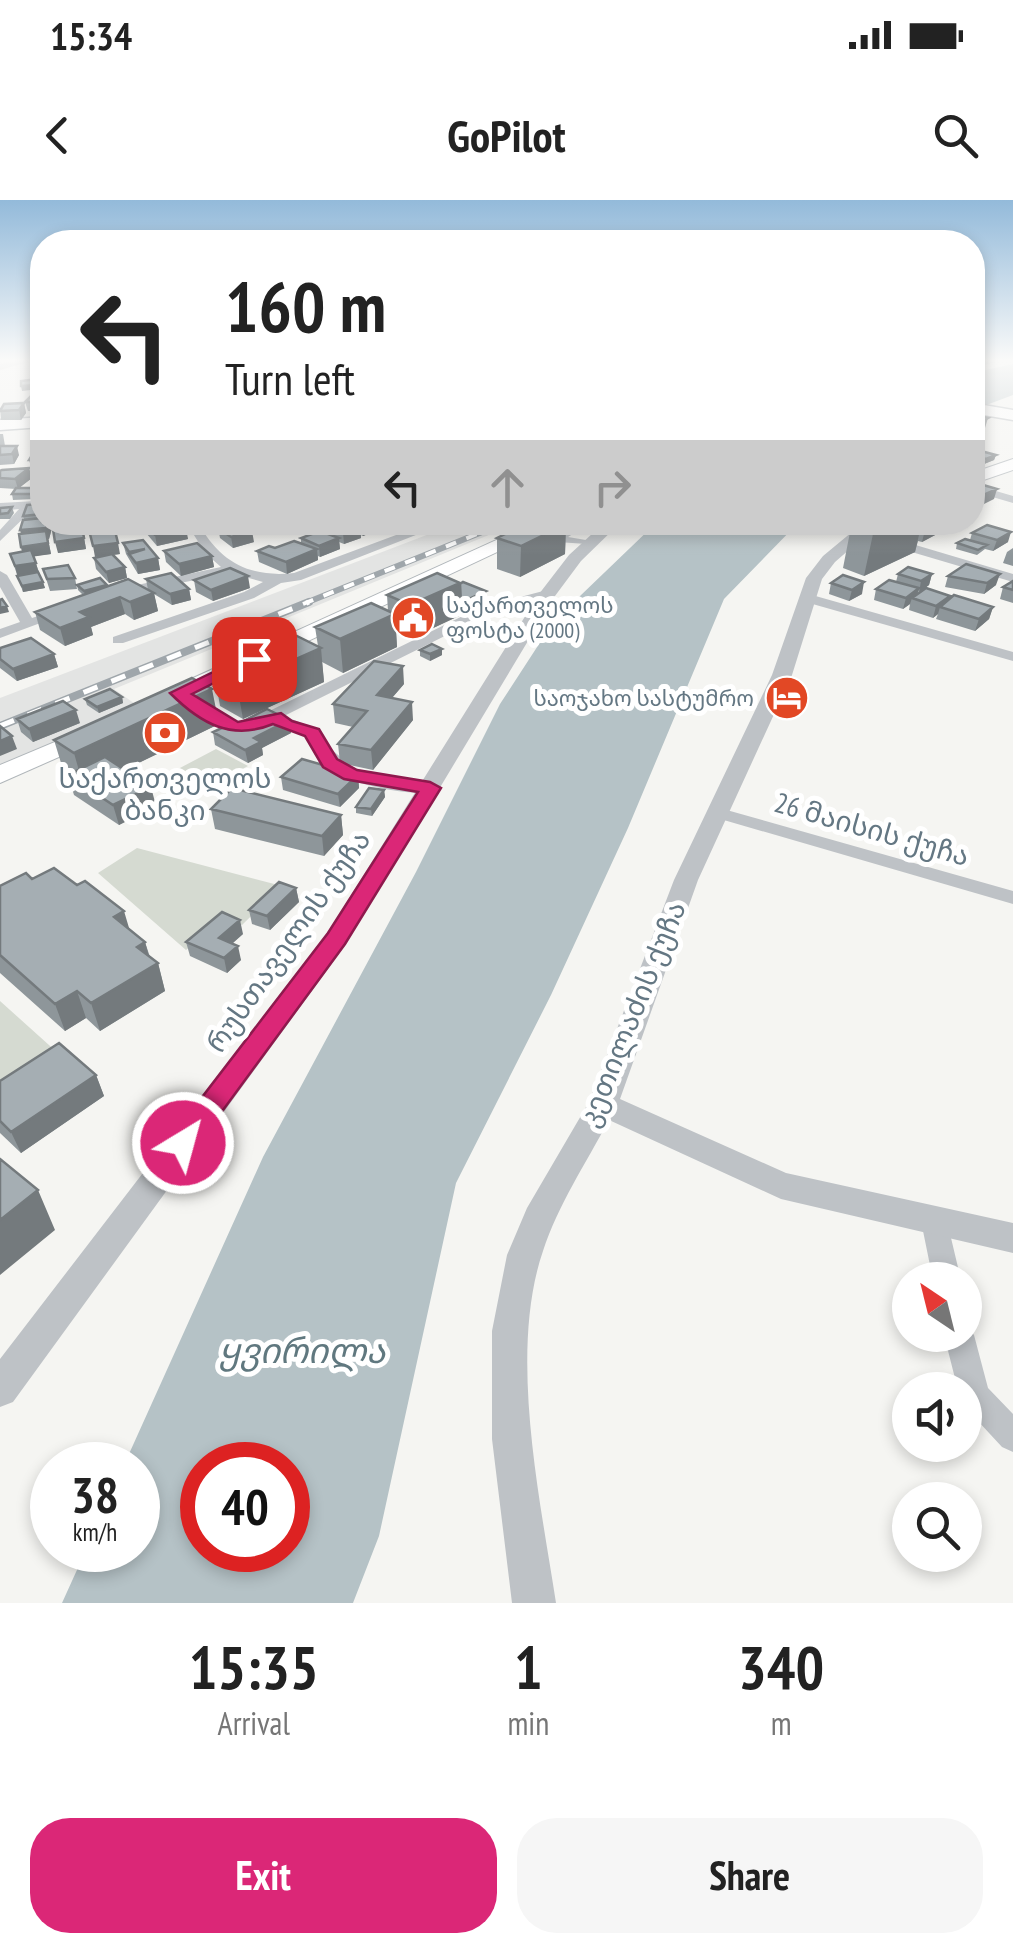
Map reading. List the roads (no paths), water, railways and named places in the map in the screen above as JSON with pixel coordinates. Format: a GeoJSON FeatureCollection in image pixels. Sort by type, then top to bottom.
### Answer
{"type":"FeatureCollection","features":[{"type":"Feature","properties":{"kind":"main road"},"geometry":{"type":"LineString","coordinates":[[985,475],[1011,466]]}},
{"type":"Feature","properties":{"kind":"main road"},"geometry":{"type":"LineString","coordinates":[[147,708],[553,535]]}},
{"type":"Feature","properties":{"kind":"main road"},"geometry":{"type":"LineString","coordinates":[[0,775],[114,723]]}},
{"type":"Feature","properties":{"kind":"street"},"geometry":{"type":"LineString","coordinates":[[985,491],[1013,500]]}},
{"type":"Feature","properties":{"kind":"street"},"geometry":{"type":"LineString","coordinates":[[0,507],[30,505]]}},
{"type":"Feature","properties":{"kind":"street"},"geometry":{"type":"LineString","coordinates":[[0,537],[30,510]]}},
{"type":"Feature","properties":{"kind":"street"},"geometry":{"type":"LineString","coordinates":[[197,535],[230,569]]}},
{"type":"Feature","properties":{"kind":"street"},"geometry":{"type":"LineString","coordinates":[[118,640],[408,535]]}},
{"type":"Feature","properties":{"kind":"street"},"geometry":{"type":"LineString","coordinates":[[570,535],[583,542]]}},
{"type":"Feature","properties":{"kind":"street","name":"რუსთაველის ქუჩა"},"geometry":{"type":"LineString","coordinates":[[0,1389],[337,938],[547,594],[592,535]]}},
{"type":"Feature","properties":{"kind":"street","name":"კეთილაძის ქუჩა"},"geometry":{"type":"LineString","coordinates":[[534,1603],[512,1438],[510,1331],[524,1256],[538,1218],[603,1104],[686,880],[782,675],[814,578],[829,559],[859,535]]}},
{"type":"Feature","properties":{"kind":"street"},"geometry":{"type":"LineString","coordinates":[[888,535],[1013,578]]}},
{"type":"Feature","properties":{"kind":"street"},"geometry":{"type":"LineString","coordinates":[[103,598],[230,569],[275,581]]}},
{"type":"Feature","properties":{"kind":"street"},"geometry":{"type":"LineString","coordinates":[[0,576],[28,624]]}},
{"type":"Feature","properties":{"kind":"street"},"geometry":{"type":"LineString","coordinates":[[179,693],[234,728],[248,728],[484,611],[547,594]]}},
{"type":"Feature","properties":{"kind":"street"},"geometry":{"type":"LineString","coordinates":[[808,598],[1013,657]]}},
{"type":"Feature","properties":{"kind":"street"},"geometry":{"type":"LineString","coordinates":[[0,634],[84,605]]}},
{"type":"Feature","properties":{"kind":"street"},"geometry":{"type":"LineString","coordinates":[[275,717],[286,725],[313,732],[320,749],[338,770],[373,780],[430,788]]}},
{"type":"Feature","properties":{"kind":"street","name":"26 მაისის ქუჩა"},"geometry":{"type":"LineString","coordinates":[[716,812],[1013,898]]}},
{"type":"Feature","properties":{"kind":"street"},"geometry":{"type":"LineString","coordinates":[[603,1104],[781,1185],[1013,1238]]}},
{"type":"Feature","properties":{"kind":"street"},"geometry":{"type":"LineString","coordinates":[[934,1221],[943,1262]]}},
{"type":"Feature","properties":{"kind":"street"},"geometry":{"type":"LineString","coordinates":[[963,1352],[975,1396],[1013,1436]]}},
{"type":"Feature","properties":{"kind":"water","name":"ყვირილა"},"geometry":{"type":"Polygon","coordinates":[[[644,535],[786,535],[724,599],[628,828],[551,995],[456,1183],[379,1536],[353,1603],[62,1603],[76,1572],[160,1572],[160,1442],[134,1442],[263,1157],[416,872],[500,704],[554,621],[644,535]]]}},
{"type":"Feature","properties":{"kind":"railway"},"geometry":{"type":"LineString","coordinates":[[303,604],[475,535]]}},
{"type":"Feature","properties":{"kind":"railway"},"geometry":{"type":"LineString","coordinates":[[0,726],[309,602]]}},
{"type":"Feature","properties":{"kind":"place","name":"საქართველოს ფოსტა (2000)"},"geometry":{"type":"Point","coordinates":[413,618]}},
{"type":"Feature","properties":{"kind":"place","name":"საოჯახო სასტუმრო"},"geometry":{"type":"Point","coordinates":[787,698]}},
{"type":"Feature","properties":{"kind":"place","name":"საქართველოს ბანკი"},"geometry":{"type":"Point","coordinates":[165,733]}}]}
